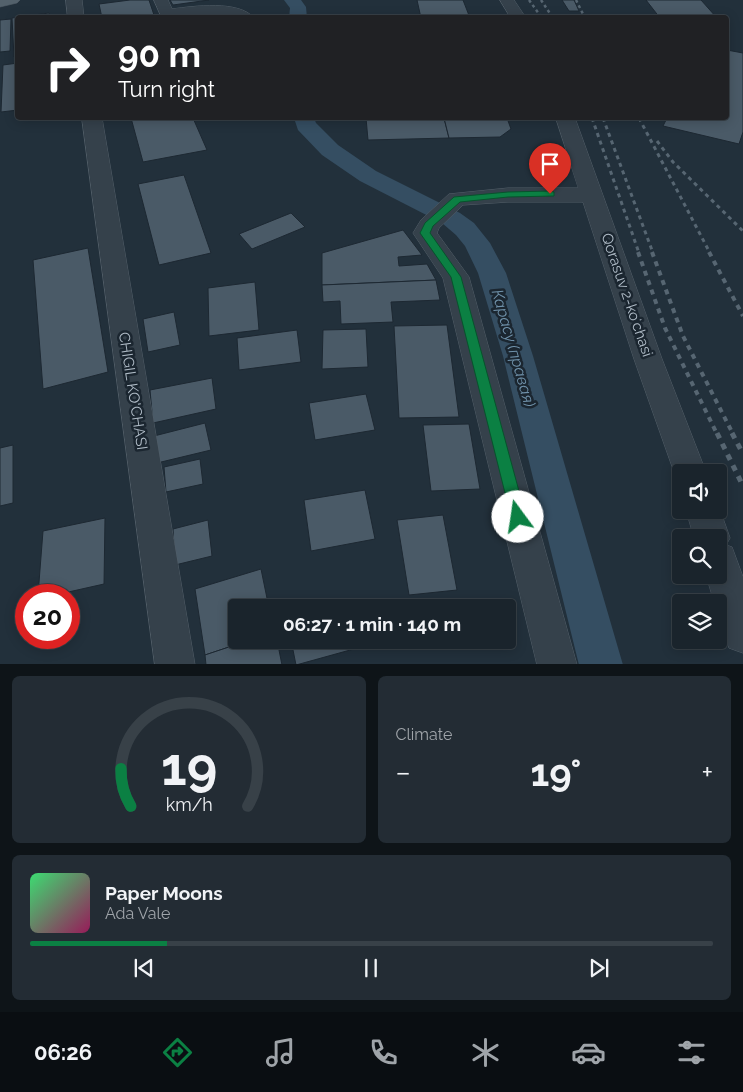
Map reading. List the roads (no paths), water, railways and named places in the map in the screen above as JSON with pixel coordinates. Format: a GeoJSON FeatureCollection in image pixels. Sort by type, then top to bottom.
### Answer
{"type":"FeatureCollection","features":[{"type":"Feature","properties":{"kind":"street"},"geometry":{"type":"LineString","coordinates":[[74,0],[76,15]]}},
{"type":"Feature","properties":{"kind":"street"},"geometry":{"type":"LineString","coordinates":[[161,0],[167,14],[222,10],[234,11],[241,15]]}},
{"type":"Feature","properties":{"kind":"street"},"geometry":{"type":"LineString","coordinates":[[506,0],[517,15]]}},
{"type":"Feature","properties":{"kind":"street","name":"CHIGIL KO'CHASI"},"geometry":{"type":"LineString","coordinates":[[92,120],[175,664]]}},
{"type":"Feature","properties":{"kind":"street","name":"Qorasuv 2-koʻchasi"},"geometry":{"type":"LineString","coordinates":[[566,120],[648,358],[687,464]]}},
{"type":"Feature","properties":{"kind":"street"},"geometry":{"type":"LineString","coordinates":[[557,664],[456,277],[425,233],[429,225],[457,199],[508,195],[593,195]]}},
{"type":"Feature","properties":{"kind":"street"},"geometry":{"type":"LineString","coordinates":[[727,584],[743,634]]}},
{"type":"Feature","properties":{"kind":"waterway","name":"Карасу (правая)"},"geometry":{"type":"LineString","coordinates":[[292,0],[298,7],[298,15]]}},
{"type":"Feature","properties":{"kind":"waterway","name":"Карасу (правая)"},"geometry":{"type":"LineString","coordinates":[[305,120],[306,125],[330,150],[368,176],[451,218],[465,229],[477,243],[492,273],[518,356],[601,664]]}},
{"type":"Feature","properties":{"kind":"railway"},"geometry":{"type":"LineString","coordinates":[[529,0],[540,15]]}},
{"type":"Feature","properties":{"kind":"railway"},"geometry":{"type":"LineString","coordinates":[[541,0],[551,15]]}},
{"type":"Feature","properties":{"kind":"railway"},"geometry":{"type":"LineString","coordinates":[[576,0],[584,15]]}},
{"type":"Feature","properties":{"kind":"railway"},"geometry":{"type":"LineString","coordinates":[[593,120],[639,253]]}},
{"type":"Feature","properties":{"kind":"railway"},"geometry":{"type":"LineString","coordinates":[[604,120],[653,253]]}},
{"type":"Feature","properties":{"kind":"railway"},"geometry":{"type":"LineString","coordinates":[[640,120],[710,253]]}},
{"type":"Feature","properties":{"kind":"railway"},"geometry":{"type":"LineString","coordinates":[[657,141],[673,162],[743,231]]}},
{"type":"Feature","properties":{"kind":"railway"},"geometry":{"type":"LineString","coordinates":[[638,252],[665,328],[717,434]]}},
{"type":"Feature","properties":{"kind":"railway"},"geometry":{"type":"LineString","coordinates":[[652,252],[683,336],[733,434]]}},
{"type":"Feature","properties":{"kind":"railway"},"geometry":{"type":"LineString","coordinates":[[709,252],[743,316]]}},
{"type":"Feature","properties":{"kind":"railway"},"geometry":{"type":"LineString","coordinates":[[717,433],[743,486]]}},
{"type":"Feature","properties":{"kind":"railway"},"geometry":{"type":"LineString","coordinates":[[732,433],[743,454]]}}]}
